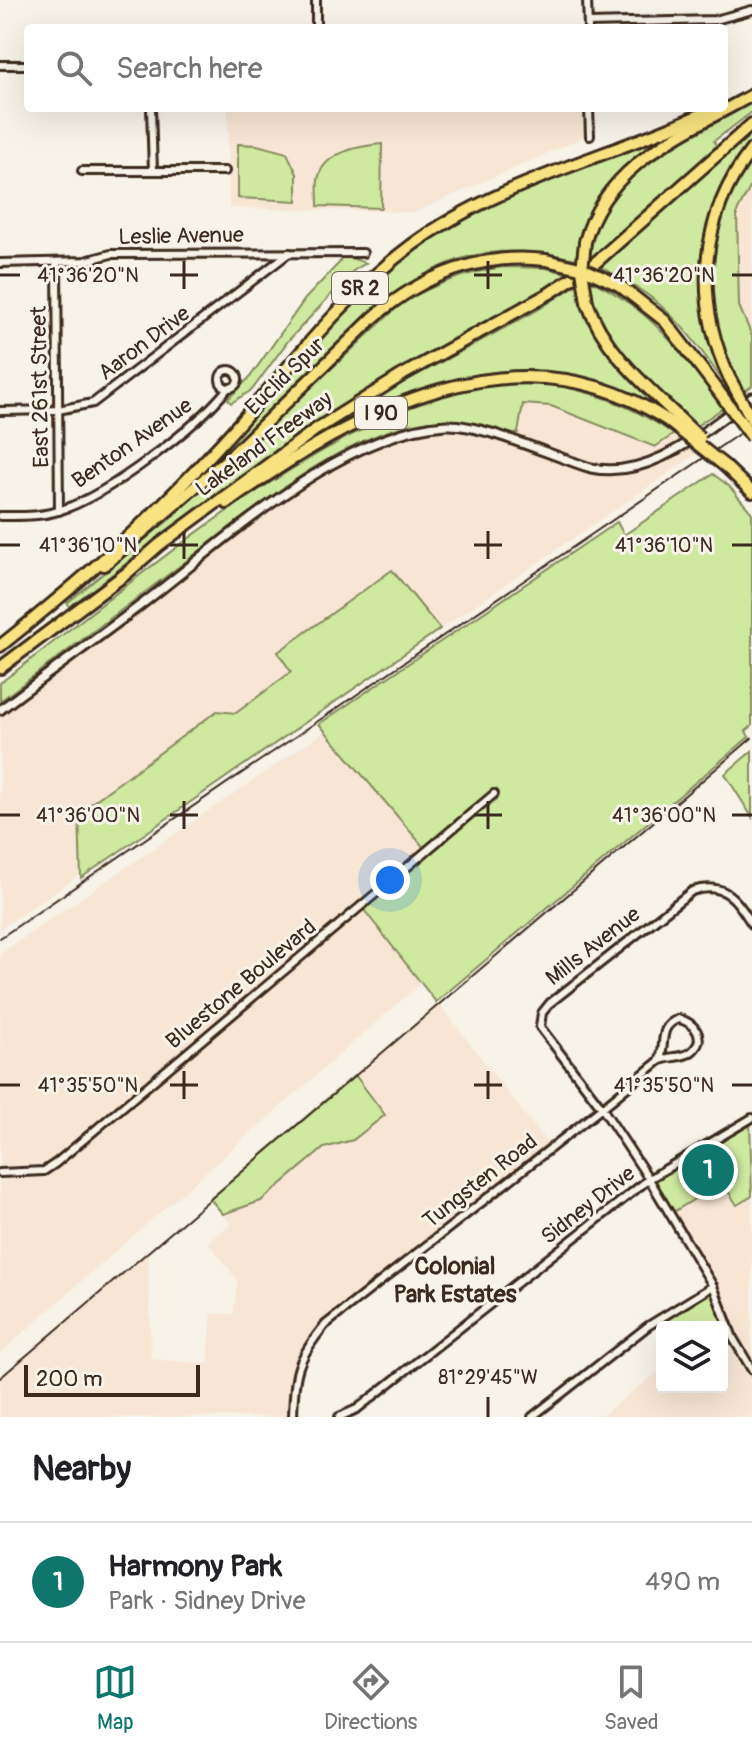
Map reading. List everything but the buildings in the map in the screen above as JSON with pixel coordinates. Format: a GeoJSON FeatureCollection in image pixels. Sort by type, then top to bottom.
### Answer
{"type":"FeatureCollection","features":[{"type":"Feature","properties":{"kind":"highway"},"geometry":{"type":"LineString","coordinates":[[728,102],[752,92]]}},
{"type":"Feature","properties":{"kind":"highway"},"geometry":{"type":"LineString","coordinates":[[728,106],[752,92]]}},
{"type":"Feature","properties":{"kind":"highway","name":"Lakeland Freeway"},"geometry":{"type":"LineString","coordinates":[[0,646],[84,579],[208,458],[352,296],[415,243],[497,196],[656,135],[706,112]]}},
{"type":"Feature","properties":{"kind":"highway"},"geometry":{"type":"LineString","coordinates":[[719,112],[667,143],[622,176],[598,208],[585,242],[582,270],[587,302],[598,328],[615,353],[671,417],[752,492]]}},
{"type":"Feature","properties":{"kind":"highway","name":"Lakeland Freeway"},"geometry":{"type":"LineString","coordinates":[[0,668],[127,573],[159,545],[325,423],[587,269],[752,124]]}},
{"type":"Feature","properties":{"kind":"highway"},"geometry":{"type":"LineString","coordinates":[[752,149],[721,200],[707,249],[705,282],[709,318],[718,352],[752,420]]}},
{"type":"Feature","properties":{"kind":"highway","name":"Euclid Spur"},"geometry":{"type":"LineString","coordinates":[[84,579],[115,557],[195,489],[366,325],[402,295],[434,277],[467,265],[512,258],[546,260],[584,269],[619,285],[665,321],[752,437]]}},
{"type":"Feature","properties":{"kind":"highway","name":"I 90"},"geometry":{"type":"LineString","coordinates":[[127,573],[232,499],[308,451],[396,407],[451,386],[505,376],[557,378],[618,394],[671,417]]}},
{"type":"Feature","properties":{"kind":"street"},"geometry":{"type":"LineString","coordinates":[[316,0],[316,24]]}},
{"type":"Feature","properties":{"kind":"street"},"geometry":{"type":"LineString","coordinates":[[587,0],[588,24]]}},
{"type":"Feature","properties":{"kind":"street"},"geometry":{"type":"LineString","coordinates":[[676,24],[715,20],[752,10]]}},
{"type":"Feature","properties":{"kind":"street"},"geometry":{"type":"LineString","coordinates":[[0,65],[24,65]]}},
{"type":"Feature","properties":{"kind":"street"},"geometry":{"type":"LineString","coordinates":[[151,112],[153,171]]}},
{"type":"Feature","properties":{"kind":"street"},"geometry":{"type":"LineString","coordinates":[[589,112],[590,136]]}},
{"type":"Feature","properties":{"kind":"street"},"geometry":{"type":"LineString","coordinates":[[82,171],[225,171]]}},
{"type":"Feature","properties":{"kind":"street","name":"Aaron Drive"},"geometry":{"type":"LineString","coordinates":[[0,411],[58,410],[93,403],[289,253]]}},
{"type":"Feature","properties":{"kind":"street","name":"Leslie Avenue"},"geometry":{"type":"LineString","coordinates":[[0,263],[85,261],[111,254],[363,253]]}},
{"type":"Feature","properties":{"kind":"street","name":"East 261st Street"},"geometry":{"type":"LineString","coordinates":[[57,263],[59,511]]}},
{"type":"Feature","properties":{"kind":"street","name":"Benton Avenue"},"geometry":{"type":"LineString","coordinates":[[0,516],[35,516],[81,502],[112,484],[197,422],[228,388]]}},
{"type":"Feature","properties":{"kind":"street"},"geometry":{"type":"LineString","coordinates":[[0,710],[276,501],[327,467],[377,442],[419,428],[449,424],[486,432],[591,468],[607,471],[633,469],[663,457],[752,397]]}},
{"type":"Feature","properties":{"kind":"street","name":"Bluestone Boulevard"},"geometry":{"type":"LineString","coordinates":[[0,1173],[44,1171],[56,1163],[494,794]]}},
{"type":"Feature","properties":{"kind":"street","name":"Mills Avenue"},"geometry":{"type":"LineString","coordinates":[[602,1108],[540,1027],[542,1013],[550,1003],[689,893],[710,887],[722,889],[738,902],[752,924]]}},
{"type":"Feature","properties":{"kind":"street","name":"Tungsten Road"},"geometry":{"type":"LineString","coordinates":[[293,1417],[295,1377],[305,1350],[325,1325],[659,1061],[693,1051],[698,1034],[691,1023],[678,1019],[666,1026],[659,1061]]}},
{"type":"Feature","properties":{"kind":"street"},"geometry":{"type":"LineString","coordinates":[[602,1108],[713,1286],[735,1344],[752,1370]]}},
{"type":"Feature","properties":{"kind":"street","name":"Sidney Drive"},"geometry":{"type":"LineString","coordinates":[[339,1417],[365,1403],[649,1179],[752,1118]]}},
{"type":"Feature","properties":{"kind":"street"},"geometry":{"type":"LineString","coordinates":[[532,1417],[648,1326],[713,1286]]}},
{"type":"Feature","properties":{"kind":"shaded area"},"geometry":{"type":"Polygon","coordinates":[[[228,112],[585,112],[586,136],[415,212],[229,208],[228,112]]]}},
{"type":"Feature","properties":{"kind":"shaded area"},"geometry":{"type":"Polygon","coordinates":[[[752,184],[752,336],[739,306],[737,212],[752,184]]]}},
{"type":"Feature","properties":{"kind":"shaded area"},"geometry":{"type":"Polygon","coordinates":[[[522,404],[551,406],[654,447],[681,430],[704,449],[0,929],[0,710],[327,467],[377,442],[449,424],[517,443],[522,404]]]}},
{"type":"Feature","properties":{"kind":"shaded area"},"geometry":{"type":"Polygon","coordinates":[[[563,568],[694,743],[0,1353],[0,954],[563,568]]]}},
{"type":"Feature","properties":{"kind":"shaded area"},"geometry":{"type":"Polygon","coordinates":[[[439,1004],[551,1148],[325,1325],[305,1350],[295,1377],[293,1417],[0,1417],[0,1378],[148,1251],[151,1359],[208,1364],[212,1313],[233,1314],[238,1281],[208,1242],[231,1224],[223,1214],[261,1201],[324,1148],[353,1140],[385,1115],[355,1075],[439,1004]]]}},
{"type":"Feature","properties":{"kind":"shaded area"},"geometry":{"type":"Polygon","coordinates":[[[722,1182],[737,1205],[752,1196],[752,1417],[600,1417],[656,1374],[656,1393],[728,1393],[728,1321],[713,1286],[670,1214],[722,1182]]]}},
{"type":"Feature","properties":{"kind":"green space"},"geometry":{"type":"Polygon","coordinates":[[[752,101],[752,112],[714,141],[717,148],[632,229],[593,262],[586,262],[602,208],[624,179],[677,141],[752,101]]]}},
{"type":"Feature","properties":{"kind":"green space"},"geometry":{"type":"Polygon","coordinates":[[[752,132],[749,148],[726,183],[715,207],[704,242],[702,261],[702,298],[708,334],[734,397],[666,310],[642,291],[601,267],[752,132]]]}},
{"type":"Feature","properties":{"kind":"green space"},"geometry":{"type":"Polygon","coordinates":[[[660,140],[605,190],[587,221],[577,259],[536,253],[495,252],[467,257],[423,276],[384,302],[212,464],[210,462],[324,331],[397,263],[432,239],[504,200],[660,140]]]}},
{"type":"Feature","properties":{"kind":"green space"},"geometry":{"type":"Polygon","coordinates":[[[238,144],[257,145],[287,153],[297,174],[297,201],[238,198],[238,144]]]}},
{"type":"Feature","properties":{"kind":"green space"},"geometry":{"type":"Polygon","coordinates":[[[382,144],[381,208],[318,206],[318,180],[326,163],[343,152],[382,144]]]}},
{"type":"Feature","properties":{"kind":"green space"},"geometry":{"type":"Polygon","coordinates":[[[752,158],[752,184],[737,212],[739,306],[752,336],[752,386],[743,392],[719,334],[711,274],[714,243],[722,214],[734,185],[752,158]]]}},
{"type":"Feature","properties":{"kind":"green space"},"geometry":{"type":"Polygon","coordinates":[[[341,255],[366,263],[353,271],[288,341],[252,390],[231,403],[228,399],[250,377],[305,299],[340,262],[341,255]]]}},
{"type":"Feature","properties":{"kind":"green space"},"geometry":{"type":"Polygon","coordinates":[[[504,267],[546,268],[570,274],[334,411],[195,510],[70,607],[67,603],[170,519],[404,301],[452,280],[504,267]]]}},
{"type":"Feature","properties":{"kind":"green space"},"geometry":{"type":"Polygon","coordinates":[[[587,279],[610,290],[648,318],[679,351],[723,408],[695,427],[643,378],[614,344],[603,325],[587,279]]]}},
{"type":"Feature","properties":{"kind":"green space"},"geometry":{"type":"Polygon","coordinates":[[[578,284],[583,304],[601,340],[668,416],[614,389],[556,374],[527,371],[467,377],[357,414],[391,389],[536,311],[578,284]]]}},
{"type":"Feature","properties":{"kind":"green space"},"geometry":{"type":"Polygon","coordinates":[[[538,383],[575,389],[609,400],[674,434],[655,447],[551,406],[523,404],[518,433],[513,435],[455,421],[431,421],[387,431],[325,461],[266,500],[0,701],[0,683],[166,555],[297,466],[342,440],[439,396],[486,386],[538,383]]]}},
{"type":"Feature","properties":{"kind":"green space"},"geometry":{"type":"Polygon","coordinates":[[[713,474],[729,486],[752,513],[752,726],[746,731],[749,737],[436,1002],[361,906],[426,850],[319,724],[617,522],[624,535],[713,474]]]}},
{"type":"Feature","properties":{"kind":"green space"},"geometry":{"type":"Polygon","coordinates":[[[392,570],[440,629],[81,878],[79,812],[217,711],[236,713],[291,672],[278,652],[392,570]]]}},
{"type":"Feature","properties":{"kind":"green space"},"geometry":{"type":"Polygon","coordinates":[[[752,751],[752,817],[725,774],[752,751]]]}},
{"type":"Feature","properties":{"kind":"green space"},"geometry":{"type":"Polygon","coordinates":[[[355,1075],[385,1115],[353,1140],[324,1148],[261,1201],[223,1214],[210,1199],[355,1075]]]}},
{"type":"Feature","properties":{"kind":"green space"},"geometry":{"type":"Polygon","coordinates":[[[750,1120],[752,1196],[737,1205],[722,1182],[670,1214],[649,1179],[750,1120]]]}},
{"type":"Feature","properties":{"kind":"green space"},"geometry":{"type":"Polygon","coordinates":[[[713,1286],[726,1321],[660,1321],[658,1319],[713,1286]]]}},
{"type":"Feature","properties":{"kind":"railway"},"geometry":{"type":"LineString","coordinates":[[0,938],[752,425]]}},
{"type":"Feature","properties":{"kind":"railway"},"geometry":{"type":"LineString","coordinates":[[0,1378],[752,738]]}},
{"type":"Feature","properties":{"kind":"place","name":"Harmony Park"},"geometry":{"type":"Point","coordinates":[708,1170]}},
{"type":"Feature","properties":{"kind":"district","name":"Colonial Park Estates"},"geometry":{"type":"Point","coordinates":[455,1280]}}]}
